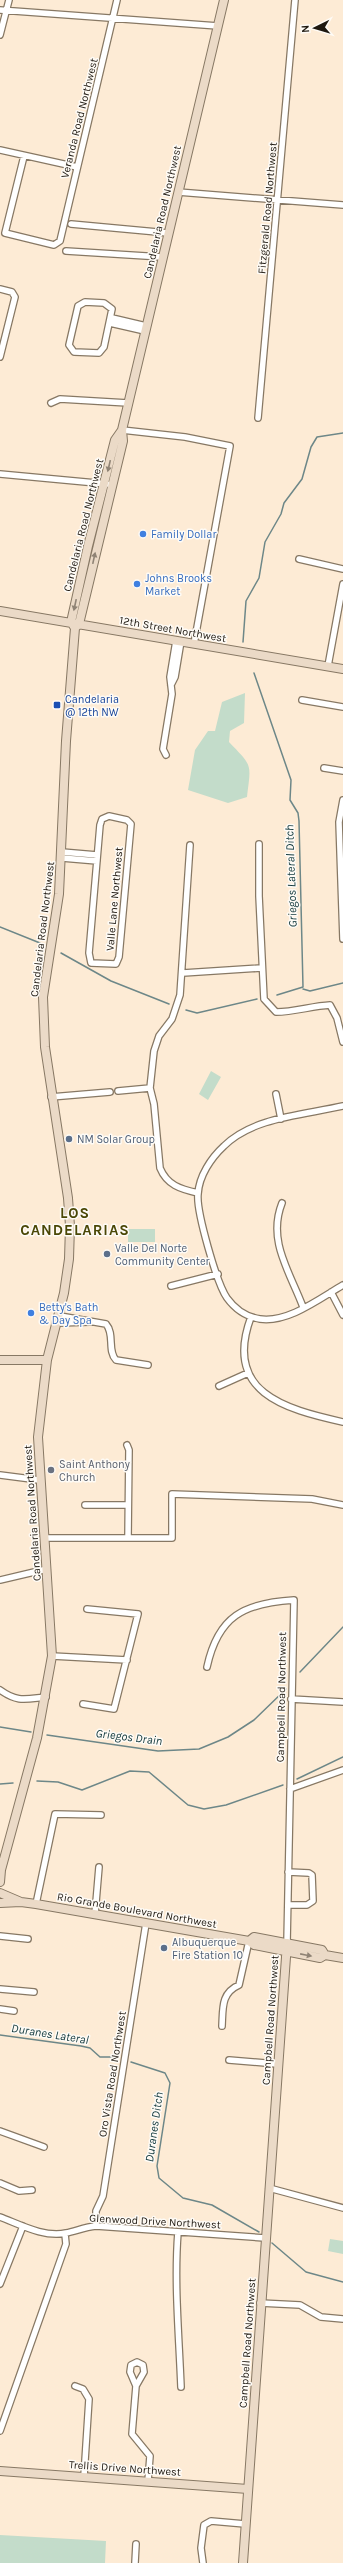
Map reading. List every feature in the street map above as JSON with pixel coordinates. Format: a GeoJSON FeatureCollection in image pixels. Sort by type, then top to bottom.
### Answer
{"type":"FeatureCollection","features":[{"type":"Feature","properties":{"kind":"main road","name":"Candelaria Road Northwest"},"geometry":{"type":"LineString","coordinates":[[0,1882],[1,1870],[23,1796],[46,1697],[52,1656],[47,1569],[39,1480],[38,1437],[47,1360],[59,1319],[69,1259],[70,1226],[68,1198],[44,1047],[43,996],[48,957],[54,931],[62,855],[66,741],[75,625],[88,546],[109,484],[115,440],[122,430],[224,0]]}},
{"type":"Feature","properties":{"kind":"main road","name":"12th Street Northwest"},"geometry":{"type":"LineString","coordinates":[[0,611],[75,625],[343,668]]}},
{"type":"Feature","properties":{"kind":"main road"},"geometry":{"type":"LineString","coordinates":[[0,1360],[47,1360]]}},
{"type":"Feature","properties":{"kind":"main road"},"geometry":{"type":"LineString","coordinates":[[0,1893],[20,1902]]}},
{"type":"Feature","properties":{"kind":"main road"},"geometry":{"type":"LineString","coordinates":[[0,1903],[20,1902]]}},
{"type":"Feature","properties":{"kind":"main road","name":"Rio Grande Boulevard Northwest"},"geometry":{"type":"LineString","coordinates":[[20,1902],[249,1941],[254,1937],[286,1947],[322,1950],[325,1955],[343,1958]]}},
{"type":"Feature","properties":{"kind":"main road","name":"Campbell Road Northwest"},"geometry":{"type":"LineString","coordinates":[[243,2563],[286,1947]]}},
{"type":"Feature","properties":{"kind":"main road","name":"Trellis Drive Northwest"},"geometry":{"type":"LineString","coordinates":[[0,2470],[248,2488]]}},
{"type":"Feature","properties":{"kind":"street"},"geometry":{"type":"LineString","coordinates":[[0,35],[3,10],[9,0]]}},
{"type":"Feature","properties":{"kind":"street","name":"Veranda Road Northwest"},"geometry":{"type":"LineString","coordinates":[[24,156],[5,233],[54,245],[60,241],[76,167],[117,0]]}},
{"type":"Feature","properties":{"kind":"street","name":"Fitzgerald Road Northwest"},"geometry":{"type":"LineString","coordinates":[[258,418],[295,0]]}},
{"type":"Feature","properties":{"kind":"street"},"geometry":{"type":"LineString","coordinates":[[3,10],[218,26]]}},
{"type":"Feature","properties":{"kind":"street"},"geometry":{"type":"LineString","coordinates":[[0,150],[76,167]]}},
{"type":"Feature","properties":{"kind":"street"},"geometry":{"type":"LineString","coordinates":[[178,192],[343,206]]}},
{"type":"Feature","properties":{"kind":"street"},"geometry":{"type":"LineString","coordinates":[[71,224],[168,233]]}},
{"type":"Feature","properties":{"kind":"street"},"geometry":{"type":"LineString","coordinates":[[66,251],[162,258]]}},
{"type":"Feature","properties":{"kind":"street"},"geometry":{"type":"LineString","coordinates":[[0,289],[14,294],[0,357]]}},
{"type":"Feature","properties":{"kind":"street"},"geometry":{"type":"LineString","coordinates":[[85,302],[104,303],[112,310],[111,321],[102,351],[94,354],[74,352],[71,348],[69,340],[78,306],[85,302]]}},
{"type":"Feature","properties":{"kind":"street"},"geometry":{"type":"LineString","coordinates":[[111,321],[146,329]]}},
{"type":"Feature","properties":{"kind":"street"},"geometry":{"type":"LineString","coordinates":[[51,403],[60,399],[128,403]]}},
{"type":"Feature","properties":{"kind":"street"},"geometry":{"type":"LineString","coordinates":[[122,430],[185,437],[230,446],[194,644]]}},
{"type":"Feature","properties":{"kind":"street"},"geometry":{"type":"LineString","coordinates":[[0,474],[109,484]]}},
{"type":"Feature","properties":{"kind":"street"},"geometry":{"type":"LineString","coordinates":[[299,559],[343,569]]}},
{"type":"Feature","properties":{"kind":"street"},"geometry":{"type":"LineString","coordinates":[[328,666],[343,584]]}},
{"type":"Feature","properties":{"kind":"street"},"geometry":{"type":"LineString","coordinates":[[166,755],[163,749],[172,694],[171,685],[175,677],[179,641]]}},
{"type":"Feature","properties":{"kind":"street"},"geometry":{"type":"LineString","coordinates":[[302,700],[343,707]]}},
{"type":"Feature","properties":{"kind":"street"},"geometry":{"type":"LineString","coordinates":[[324,768],[343,771]]}},
{"type":"Feature","properties":{"kind":"street"},"geometry":{"type":"LineString","coordinates":[[343,800],[339,822],[343,938]]}},
{"type":"Feature","properties":{"kind":"street","name":"Valle Lane Northwest"},"geometry":{"type":"LineString","coordinates":[[109,816],[127,820],[131,824],[119,957],[116,964],[112,965],[92,963],[89,959],[97,858],[102,819],[109,816]]}},
{"type":"Feature","properties":{"kind":"street"},"geometry":{"type":"LineString","coordinates":[[259,844],[261,968],[264,999],[276,1012],[289,1012],[308,1007],[330,1005],[337,1018],[343,1042]]}},
{"type":"Feature","properties":{"kind":"street"},"geometry":{"type":"LineString","coordinates":[[190,845],[183,973],[180,995],[172,1019],[159,1036],[154,1050],[150,1088],[154,1104],[160,1168],[164,1178],[174,1186],[198,1193]]}},
{"type":"Feature","properties":{"kind":"street","name":"Valle Lane Northwest"},"geometry":{"type":"LineString","coordinates":[[62,855],[97,858]]}},
{"type":"Feature","properties":{"kind":"street"},"geometry":{"type":"LineString","coordinates":[[183,973],[261,968]]}},
{"type":"Feature","properties":{"kind":"street"},"geometry":{"type":"LineString","coordinates":[[118,1091],[150,1088]]}},
{"type":"Feature","properties":{"kind":"street"},"geometry":{"type":"LineString","coordinates":[[51,1097],[110,1092]]}},
{"type":"Feature","properties":{"kind":"street"},"geometry":{"type":"LineString","coordinates":[[276,1094],[281,1119]]}},
{"type":"Feature","properties":{"kind":"street"},"geometry":{"type":"LineString","coordinates":[[343,1106],[281,1119],[244,1131],[224,1146],[205,1172],[198,1193],[200,1217],[218,1274],[228,1298],[251,1317],[279,1318],[343,1285]]}},
{"type":"Feature","properties":{"kind":"street"},"geometry":{"type":"LineString","coordinates":[[282,1203],[277,1216],[277,1238],[282,1262],[302,1307]]}},
{"type":"Feature","properties":{"kind":"street"},"geometry":{"type":"LineString","coordinates":[[171,1286],[218,1274]]}},
{"type":"Feature","properties":{"kind":"street"},"geometry":{"type":"LineString","coordinates":[[331,1292],[343,1315]]}},
{"type":"Feature","properties":{"kind":"street"},"geometry":{"type":"LineString","coordinates":[[251,1317],[243,1342],[244,1359],[248,1373],[255,1385],[272,1400],[294,1409],[343,1422]]}},
{"type":"Feature","properties":{"kind":"street"},"geometry":{"type":"LineString","coordinates":[[59,1319],[102,1323],[108,1326],[113,1357],[116,1360],[148,1365]]}},
{"type":"Feature","properties":{"kind":"street"},"geometry":{"type":"LineString","coordinates":[[219,1386],[248,1373]]}},
{"type":"Feature","properties":{"kind":"street"},"geometry":{"type":"LineString","coordinates":[[127,1445],[129,1450],[128,1538]]}},
{"type":"Feature","properties":{"kind":"street"},"geometry":{"type":"LineString","coordinates":[[0,1475],[39,1480]]}},
{"type":"Feature","properties":{"kind":"street"},"geometry":{"type":"LineString","coordinates":[[44,1538],[172,1538],[172,1494],[312,1499],[343,1505]]}},
{"type":"Feature","properties":{"kind":"street"},"geometry":{"type":"LineString","coordinates":[[85,1505],[128,1505]]}},
{"type":"Feature","properties":{"kind":"street"},"geometry":{"type":"LineString","coordinates":[[0,1580],[47,1569]]}},
{"type":"Feature","properties":{"kind":"street","name":"Campbell Road Northwest"},"geometry":{"type":"LineString","coordinates":[[207,1667],[213,1645],[220,1631],[238,1614],[267,1602],[294,1600],[286,1947]]}},
{"type":"Feature","properties":{"kind":"street"},"geometry":{"type":"LineString","coordinates":[[83,1704],[114,1709],[138,1614],[87,1609]]}},
{"type":"Feature","properties":{"kind":"street"},"geometry":{"type":"LineString","coordinates":[[52,1656],[127,1660]]}},
{"type":"Feature","properties":{"kind":"street"},"geometry":{"type":"LineString","coordinates":[[0,1690],[11,1698],[19,1700],[46,1697]]}},
{"type":"Feature","properties":{"kind":"street"},"geometry":{"type":"LineString","coordinates":[[291,1699],[343,1702]]}},
{"type":"Feature","properties":{"kind":"street"},"geometry":{"type":"LineString","coordinates":[[290,1789],[343,1770]]}},
{"type":"Feature","properties":{"kind":"street"},"geometry":{"type":"LineString","coordinates":[[36,1904],[55,1814],[101,1815]]}},
{"type":"Feature","properties":{"kind":"street"},"geometry":{"type":"LineString","coordinates":[[95,1914],[99,1868]]}},
{"type":"Feature","properties":{"kind":"street"},"geometry":{"type":"LineString","coordinates":[[288,1872],[309,1873],[312,1875],[313,1886],[311,1904],[288,1905]]}},
{"type":"Feature","properties":{"kind":"street","name":"Oro Vista Road Northwest"},"geometry":{"type":"LineString","coordinates":[[96,2226],[95,2217],[103,2196],[146,1923]]}},
{"type":"Feature","properties":{"kind":"street"},"geometry":{"type":"LineString","coordinates":[[0,1936],[28,1939]]}},
{"type":"Feature","properties":{"kind":"street"},"geometry":{"type":"LineString","coordinates":[[222,2026],[223,2002],[229,1991],[239,1985],[241,1981],[249,1941]]}},
{"type":"Feature","properties":{"kind":"street"},"geometry":{"type":"LineString","coordinates":[[0,1988],[34,1992]]}},
{"type":"Feature","properties":{"kind":"street"},"geometry":{"type":"LineString","coordinates":[[0,2009],[14,2011]]}},
{"type":"Feature","properties":{"kind":"street"},"geometry":{"type":"LineString","coordinates":[[229,2060],[277,2064]]}},
{"type":"Feature","properties":{"kind":"street"},"geometry":{"type":"LineString","coordinates":[[0,2131],[44,2147]]}},
{"type":"Feature","properties":{"kind":"street"},"geometry":{"type":"LineString","coordinates":[[0,2184],[19,2191],[32,2190]]}},
{"type":"Feature","properties":{"kind":"street"},"geometry":{"type":"LineString","coordinates":[[269,2188],[343,2208]]}},
{"type":"Feature","properties":{"kind":"street","name":"Glenwood Drive Northwest"},"geometry":{"type":"LineString","coordinates":[[0,2217],[41,2232],[65,2234],[81,2228],[96,2226],[265,2238]]}},
{"type":"Feature","properties":{"kind":"street"},"geometry":{"type":"LineString","coordinates":[[0,2284],[23,2226]]}},
{"type":"Feature","properties":{"kind":"street"},"geometry":{"type":"LineString","coordinates":[[178,2232],[175,2274],[178,2296],[181,2387]]}},
{"type":"Feature","properties":{"kind":"street"},"geometry":{"type":"LineString","coordinates":[[0,2431],[66,2244],[65,2234]]}},
{"type":"Feature","properties":{"kind":"street"},"geometry":{"type":"LineString","coordinates":[[260,2303],[300,2305],[321,2317],[343,2319]]}},
{"type":"Feature","properties":{"kind":"street"},"geometry":{"type":"LineString","coordinates":[[75,2386],[83,2389],[89,2400],[84,2476]]}},
{"type":"Feature","properties":{"kind":"street"},"geometry":{"type":"LineString","coordinates":[[136,2386],[132,2434],[150,2456],[148,2481]]}},
{"type":"Feature","properties":{"kind":"street"},"geometry":{"type":"LineString","coordinates":[[203,2563],[201,2548],[203,2528],[211,2521],[245,2524]]}},
{"type":"Feature","properties":{"kind":"street"},"geometry":{"type":"LineString","coordinates":[[135,2563],[136,2544]]}},
{"type":"Feature","properties":{"kind":"green space"},"geometry":{"type":"Polygon","coordinates":[[[245,693],[244,723],[230,731],[229,742],[246,761],[248,766],[249,778],[247,797],[228,803],[188,790],[195,750],[208,731],[215,731],[222,702],[245,693]]]}},
{"type":"Feature","properties":{"kind":"green space"},"geometry":{"type":"Polygon","coordinates":[[[211,1071],[221,1077],[208,1100],[199,1094],[211,1071]]]}},
{"type":"Feature","properties":{"kind":"green space"},"geometry":{"type":"Polygon","coordinates":[[[128,1229],[155,1229],[155,1242],[128,1242],[128,1229]]]}},
{"type":"Feature","properties":{"kind":"green space"},"geometry":{"type":"Polygon","coordinates":[[[330,2239],[343,2241],[343,2254],[328,2251],[330,2239]]]}},
{"type":"Feature","properties":{"kind":"green space"},"geometry":{"type":"Polygon","coordinates":[[[0,2535],[106,2541],[105,2563],[0,2563],[0,2535]]]}},
{"type":"Feature","properties":{"kind":"waterway","name":"Griegos Lateral Ditch"},"geometry":{"type":"LineString","coordinates":[[243,642],[246,601],[259,578],[265,542],[281,514],[284,503],[302,479],[311,447],[317,437],[343,433]]}},
{"type":"Feature","properties":{"kind":"waterway","name":"Griegos Lateral Ditch"},"geometry":{"type":"LineString","coordinates":[[254,673],[291,780],[290,800],[298,813],[299,821],[303,987],[277,995]]}},
{"type":"Feature","properties":{"kind":"waterway","name":"Griegos Lateral Ditch"},"geometry":{"type":"LineString","coordinates":[[0,927],[40,943]]}},
{"type":"Feature","properties":{"kind":"waterway","name":"Griegos Lateral Ditch"},"geometry":{"type":"LineString","coordinates":[[61,953],[111,981],[169,1004]]}},
{"type":"Feature","properties":{"kind":"waterway"},"geometry":{"type":"LineString","coordinates":[[303,989],[310,991],[343,983]]}},
{"type":"Feature","properties":{"kind":"waterway","name":"Griegos Lateral Ditch"},"geometry":{"type":"LineString","coordinates":[[186,1010],[197,1013],[257,999]]}},
{"type":"Feature","properties":{"kind":"waterway","name":"Griegos Drain"},"geometry":{"type":"LineString","coordinates":[[300,1672],[343,1627]]}},
{"type":"Feature","properties":{"kind":"waterway","name":"Griegos Drain"},"geometry":{"type":"LineString","coordinates":[[47,1735],[158,1751],[199,1749],[228,1737],[254,1720],[286,1689]]}},
{"type":"Feature","properties":{"kind":"waterway","name":"Griegos Drain"},"geometry":{"type":"LineString","coordinates":[[0,1727],[31,1732]]}},
{"type":"Feature","properties":{"kind":"waterway"},"geometry":{"type":"LineString","coordinates":[[297,1779],[343,1757]]}},
{"type":"Feature","properties":{"kind":"waterway"},"geometry":{"type":"LineString","coordinates":[[37,1781],[58,1782],[82,1790],[130,1771],[149,1772],[188,1805],[204,1809],[226,1805],[283,1785]]}},
{"type":"Feature","properties":{"kind":"waterway"},"geometry":{"type":"LineString","coordinates":[[0,1784],[13,1783]]}},
{"type":"Feature","properties":{"kind":"waterway","name":"Duranes Lateral"},"geometry":{"type":"LineString","coordinates":[[0,2035],[81,2046],[90,2048],[100,2057],[119,2057]]}},
{"type":"Feature","properties":{"kind":"waterway","name":"Duranes Ditch"},"geometry":{"type":"LineString","coordinates":[[131,2062],[165,2073],[170,2083],[157,2166],[159,2178],[183,2198],[212,2205],[259,2232]]}},
{"type":"Feature","properties":{"kind":"waterway","name":"Duranes Ditch"},"geometry":{"type":"LineString","coordinates":[[272,2243],[306,2272],[343,2282]]}},
{"type":"Feature","properties":{"kind":"place","name":"Family Dollar"},"geometry":{"type":"Point","coordinates":[143,534]}},
{"type":"Feature","properties":{"kind":"place","name":"Johns Brooks Market"},"geometry":{"type":"Point","coordinates":[137,584]}},
{"type":"Feature","properties":{"kind":"place","name":"Candelaria @ 12th NW"},"geometry":{"type":"Point","coordinates":[57,705]}},
{"type":"Feature","properties":{"kind":"place","name":"NM Solar Group"},"geometry":{"type":"Point","coordinates":[69,1139]}},
{"type":"Feature","properties":{"kind":"place","name":"Valle Del Norte Community Center"},"geometry":{"type":"Point","coordinates":[107,1254]}},
{"type":"Feature","properties":{"kind":"place","name":"Betty's Bath & Day Spa"},"geometry":{"type":"Point","coordinates":[31,1313]}},
{"type":"Feature","properties":{"kind":"place","name":"Saint Anthony Church"},"geometry":{"type":"Point","coordinates":[51,1470]}},
{"type":"Feature","properties":{"kind":"place","name":"Albuquerque Fire Station 10"},"geometry":{"type":"Point","coordinates":[164,1948]}},
{"type":"Feature","properties":{"kind":"district","name":"LOS CANDELARIAS"},"geometry":{"type":"Point","coordinates":[75,1222]}}]}
